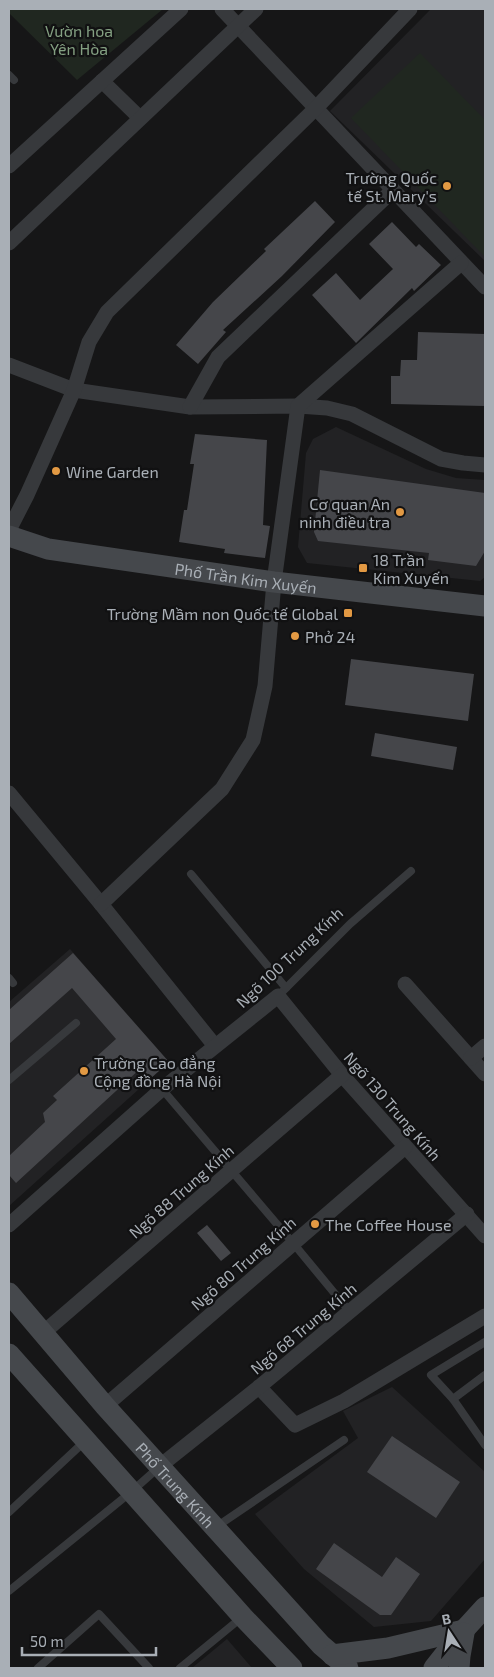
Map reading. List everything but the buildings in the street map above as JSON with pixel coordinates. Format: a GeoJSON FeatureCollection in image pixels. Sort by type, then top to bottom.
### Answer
{"type":"FeatureCollection","features":[{"type":"Feature","properties":{"kind":"main road","name":"Phố Trần Kim Xuyến"},"geometry":{"type":"LineString","coordinates":[[9,536],[48,549],[274,582],[485,606]]}},
{"type":"Feature","properties":{"kind":"main road","name":"Phố Trung Kính"},"geometry":{"type":"LineString","coordinates":[[9,1293],[105,1406],[321,1645],[348,1668]]}},
{"type":"Feature","properties":{"kind":"main road"},"geometry":{"type":"LineString","coordinates":[[10,1358],[86,1440],[242,1617],[292,1668]]}},
{"type":"Feature","properties":{"kind":"main road"},"geometry":{"type":"LineString","coordinates":[[434,1668],[485,1607]]}},
{"type":"Feature","properties":{"kind":"main road"},"geometry":{"type":"LineString","coordinates":[[332,1655],[388,1648],[464,1630]]}},
{"type":"Feature","properties":{"kind":"main road"},"geometry":{"type":"LineString","coordinates":[[459,1668],[464,1630]]}},
{"type":"Feature","properties":{"kind":"street"},"geometry":{"type":"LineString","coordinates":[[9,166],[181,9]]}},
{"type":"Feature","properties":{"kind":"street"},"geometry":{"type":"LineString","coordinates":[[222,9],[485,287]]}},
{"type":"Feature","properties":{"kind":"street"},"geometry":{"type":"LineString","coordinates":[[9,243],[256,9]]}},
{"type":"Feature","properties":{"kind":"street"},"geometry":{"type":"LineString","coordinates":[[9,530],[27,495],[74,390],[89,342],[107,312],[316,108],[410,9]]}},
{"type":"Feature","properties":{"kind":"street"},"geometry":{"type":"LineString","coordinates":[[102,81],[140,118]]}},
{"type":"Feature","properties":{"kind":"street"},"geometry":{"type":"LineString","coordinates":[[190,407],[218,357],[392,190]]}},
{"type":"Feature","properties":{"kind":"street"},"geometry":{"type":"LineString","coordinates":[[101,904],[222,789],[253,740],[265,686],[274,582],[298,406],[461,262]]}},
{"type":"Feature","properties":{"kind":"street"},"geometry":{"type":"LineString","coordinates":[[9,365],[74,390],[190,407],[298,406],[326,408],[352,414],[441,459],[485,464]]}},
{"type":"Feature","properties":{"kind":"street"},"geometry":{"type":"LineString","coordinates":[[9,793],[215,1046]]}},
{"type":"Feature","properties":{"kind":"street"},"geometry":{"type":"LineString","coordinates":[[405,984],[485,1074]]}},
{"type":"Feature","properties":{"kind":"street","name":"Ngõ 100 Trung Kính"},"geometry":{"type":"LineString","coordinates":[[9,1224],[162,1089],[282,992]]}},
{"type":"Feature","properties":{"kind":"street","name":"Ngõ 130 Trung Kính"},"geometry":{"type":"LineString","coordinates":[[282,992],[342,1075],[485,1236]]}},
{"type":"Feature","properties":{"kind":"street"},"geometry":{"type":"LineString","coordinates":[[472,1058],[485,1046]]}},
{"type":"Feature","properties":{"kind":"street","name":"Ngõ 88 Trung Kính"},"geometry":{"type":"LineString","coordinates":[[43,1333],[342,1075]]}},
{"type":"Feature","properties":{"kind":"street","name":"Ngõ 80 Trung Kính"},"geometry":{"type":"LineString","coordinates":[[105,1406],[405,1147]]}},
{"type":"Feature","properties":{"kind":"street","name":"Ngõ 68 Trung Kính"},"geometry":{"type":"LineString","coordinates":[[160,1466],[259,1387],[467,1214]]}},
{"type":"Feature","properties":{"kind":"street"},"geometry":{"type":"LineString","coordinates":[[259,1387],[295,1425],[344,1401],[485,1316]]}},
{"type":"Feature","properties":{"kind":"lane","name":"Ngõ 100 Trung Kính"},"geometry":{"type":"LineString","coordinates":[[282,992],[350,924],[411,871]]}},
{"type":"Feature","properties":{"kind":"lane"},"geometry":{"type":"LineString","coordinates":[[191,874],[282,992]]}},
{"type":"Feature","properties":{"kind":"lane"},"geometry":{"type":"LineString","coordinates":[[9,1080],[76,1023]]}},
{"type":"Feature","properties":{"kind":"lane"},"geometry":{"type":"LineString","coordinates":[[162,1089],[350,1312]]}},
{"type":"Feature","properties":{"kind":"lane"},"geometry":{"type":"LineString","coordinates":[[485,1342],[432,1375],[453,1399],[485,1445]]}},
{"type":"Feature","properties":{"kind":"lane"},"geometry":{"type":"LineString","coordinates":[[453,1399],[485,1375]]}},
{"type":"Feature","properties":{"kind":"lane"},"geometry":{"type":"LineString","coordinates":[[9,1512],[86,1440]]}},
{"type":"Feature","properties":{"kind":"lane"},"geometry":{"type":"LineString","coordinates":[[216,1527],[344,1440]]}},
{"type":"Feature","properties":{"kind":"lane"},"geometry":{"type":"LineString","coordinates":[[9,1591],[131,1492],[160,1466]]}},
{"type":"Feature","properties":{"kind":"lane"},"geometry":{"type":"LineString","coordinates":[[38,1668],[99,1614],[148,1668]]}},
{"type":"Feature","properties":{"kind":"lane"},"geometry":{"type":"LineString","coordinates":[[180,1668],[242,1617]]}},
{"type":"Feature","properties":{"kind":"shaded area","name":"Trường Quốc tế St. Mary's"},"geometry":{"type":"Polygon","coordinates":[[[431,9],[485,9],[485,261],[330,111],[431,9]]]}},
{"type":"Feature","properties":{"kind":"shaded area"},"geometry":{"type":"Polygon","coordinates":[[[336,427],[426,469],[456,478],[485,480],[485,577],[480,581],[307,563],[298,547],[306,453],[313,439],[336,427]]]}},
{"type":"Feature","properties":{"kind":"shaded area","name":"Trường Cao đẳng Cộng đồng Hà Nội"},"geometry":{"type":"Polygon","coordinates":[[[70,949],[169,1062],[9,1206],[9,1002],[70,949]]]}},
{"type":"Feature","properties":{"kind":"shaded area"},"geometry":{"type":"Polygon","coordinates":[[[392,1387],[485,1472],[485,1559],[431,1621],[374,1627],[304,1569],[255,1514],[358,1438],[343,1411],[392,1387]]]}},
{"type":"Feature","properties":{"kind":"shaded area"},"geometry":{"type":"Polygon","coordinates":[[[227,1639],[252,1668],[192,1668],[227,1639]]]}},
{"type":"Feature","properties":{"kind":"green space","name":"Vườn hoa Yên Hòa"},"geometry":{"type":"Polygon","coordinates":[[[9,9],[163,9],[77,80],[9,13],[9,9]]]}},
{"type":"Feature","properties":{"kind":"green space","name":"Trường Quốc tế St. Mary's"},"geometry":{"type":"Polygon","coordinates":[[[420,53],[485,120],[485,257],[351,118],[420,53]]]}},
{"type":"Feature","properties":{"kind":"place","name":"Trường Quốc tế St. Mary's"},"geometry":{"type":"Point","coordinates":[447,186]}},
{"type":"Feature","properties":{"kind":"place","name":"Wine Garden"},"geometry":{"type":"Point","coordinates":[56,471]}},
{"type":"Feature","properties":{"kind":"place","name":"Cơ quan An ninh điều tra"},"geometry":{"type":"Point","coordinates":[400,512]}},
{"type":"Feature","properties":{"kind":"place","name":"18 Trần Kim Xuyến"},"geometry":{"type":"Point","coordinates":[363,568]}},
{"type":"Feature","properties":{"kind":"place","name":"Trường Mầm non Quốc tế Global"},"geometry":{"type":"Point","coordinates":[348,613]}},
{"type":"Feature","properties":{"kind":"place","name":"Phở 24"},"geometry":{"type":"Point","coordinates":[295,636]}},
{"type":"Feature","properties":{"kind":"place","name":"Trường Cao đẳng Cộng đồng Hà Nội"},"geometry":{"type":"Point","coordinates":[84,1071]}},
{"type":"Feature","properties":{"kind":"place","name":"The Coffee House"},"geometry":{"type":"Point","coordinates":[315,1224]}}]}
